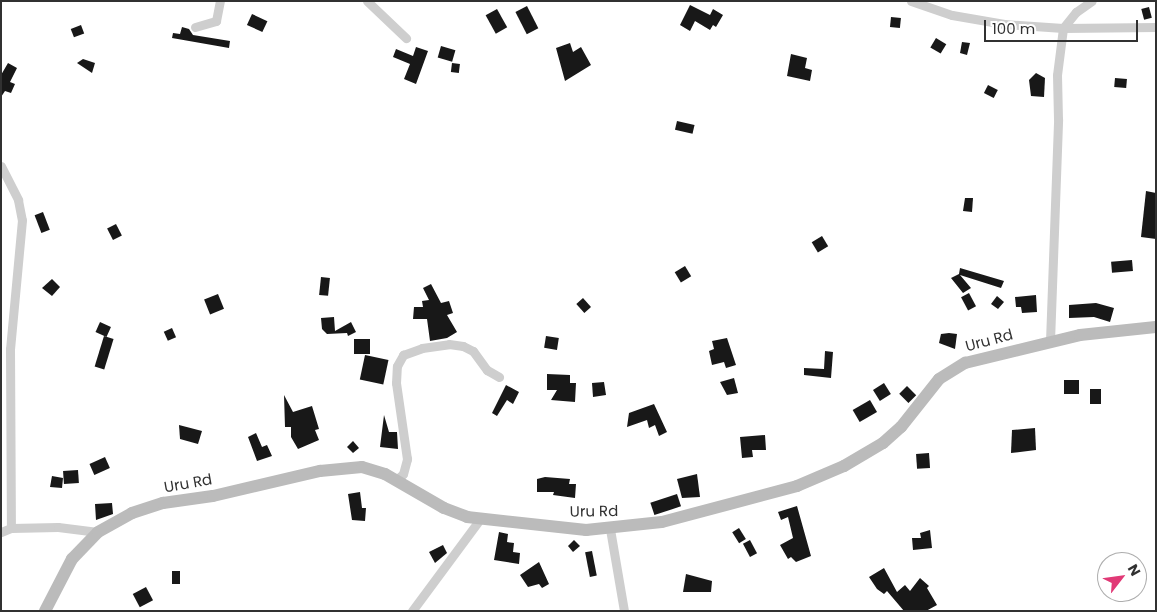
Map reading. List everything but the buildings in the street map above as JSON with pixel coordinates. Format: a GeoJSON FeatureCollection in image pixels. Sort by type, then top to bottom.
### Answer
{"type":"FeatureCollection","features":[{"type":"Feature","properties":{"kind":"street"},"geometry":{"type":"LineString","coordinates":[[195,27],[216,21],[220,1]]}},
{"type":"Feature","properties":{"kind":"street"},"geometry":{"type":"LineString","coordinates":[[367,1],[406,38]]}},
{"type":"Feature","properties":{"kind":"street"},"geometry":{"type":"LineString","coordinates":[[911,1],[952,16],[1004,24],[1063,28],[1156,27]]}},
{"type":"Feature","properties":{"kind":"street"},"geometry":{"type":"LineString","coordinates":[[1050,341],[1058,119],[1056,75],[1063,28],[1076,12],[1092,1]]}},
{"type":"Feature","properties":{"kind":"street"},"geometry":{"type":"LineString","coordinates":[[1,166],[18,200],[22,220],[10,349],[10,528]]}},
{"type":"Feature","properties":{"kind":"street","name":"Uru Rd"},"geometry":{"type":"LineString","coordinates":[[45,611],[72,559],[98,532],[132,513],[164,503],[213,496],[320,471],[362,467],[396,480],[444,508],[480,519],[554,528],[610,529],[705,512],[813,480],[844,466],[883,443],[900,427],[939,379],[965,362],[1080,335],[1156,327]]}},
{"type":"Feature","properties":{"kind":"street"},"geometry":{"type":"LineString","coordinates":[[396,480],[403,474],[408,459],[396,383],[402,356],[422,348],[464,346],[473,351],[488,370],[499,377]]}},
{"type":"Feature","properties":{"kind":"street"},"geometry":{"type":"LineString","coordinates":[[412,611],[480,519]]}},
{"type":"Feature","properties":{"kind":"street"},"geometry":{"type":"LineString","coordinates":[[1,532],[10,528],[58,527],[98,532]]}},
{"type":"Feature","properties":{"kind":"street"},"geometry":{"type":"LineString","coordinates":[[610,529],[624,611]]}}]}
